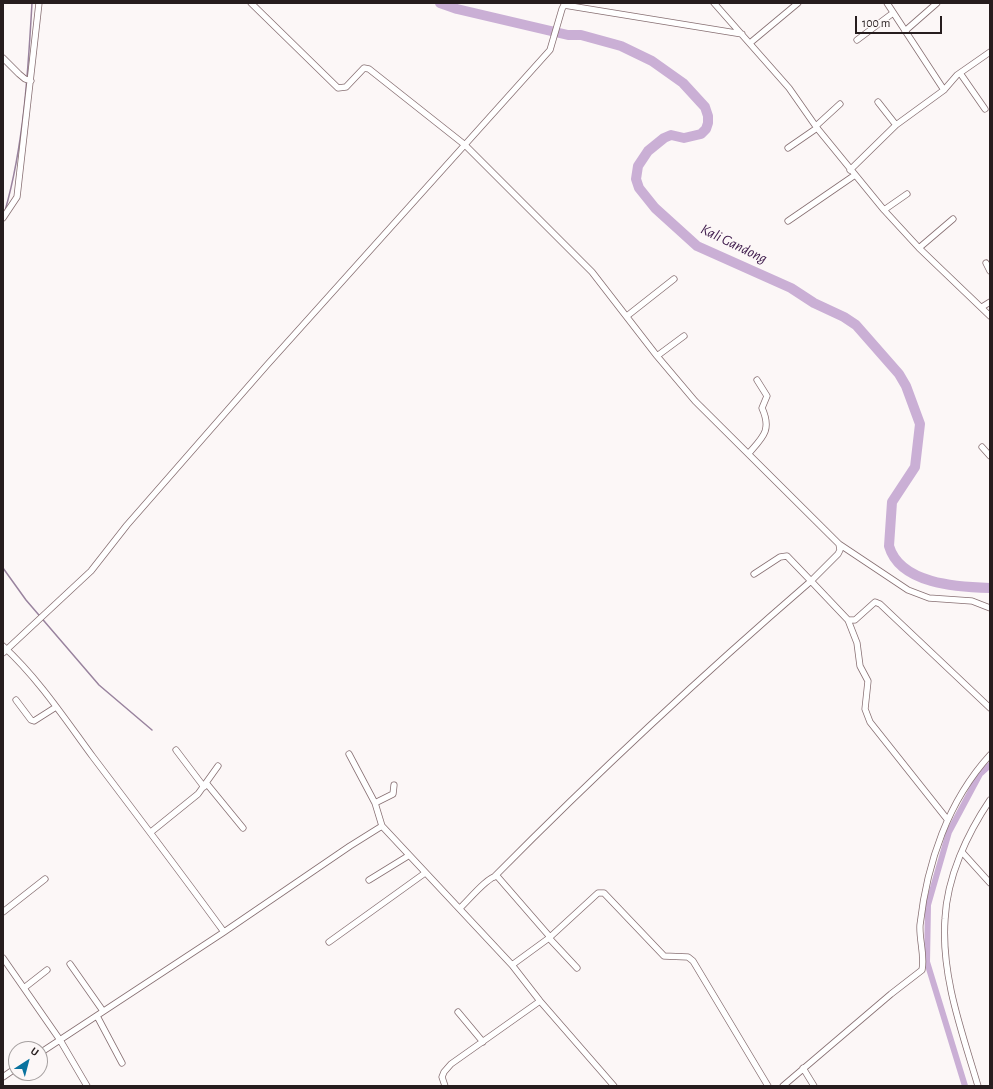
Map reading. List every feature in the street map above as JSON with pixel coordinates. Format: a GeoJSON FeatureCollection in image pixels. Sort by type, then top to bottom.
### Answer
{"type":"FeatureCollection","features":[{"type":"Feature","properties":{"kind":"street"},"geometry":{"type":"LineString","coordinates":[[3,218],[17,197],[28,80],[39,3]]}},
{"type":"Feature","properties":{"kind":"street"},"geometry":{"type":"LineString","coordinates":[[252,3],[338,88],[344,88],[364,68],[369,68],[465,145],[592,272],[656,356],[695,401],[839,544],[908,590],[929,598],[972,601],[990,608]]}},
{"type":"Feature","properties":{"kind":"street"},"geometry":{"type":"LineString","coordinates":[[714,3],[789,88],[850,170],[884,210],[919,248],[990,316]]}},
{"type":"Feature","properties":{"kind":"street"},"geometry":{"type":"LineString","coordinates":[[750,44],[798,3]]}},
{"type":"Feature","properties":{"kind":"street"},"geometry":{"type":"LineString","coordinates":[[887,3],[944,90]]}},
{"type":"Feature","properties":{"kind":"street"},"geometry":{"type":"LineString","coordinates":[[905,31],[937,3]]}},
{"type":"Feature","properties":{"kind":"street"},"geometry":{"type":"LineString","coordinates":[[224,932],[151,832],[56,707],[17,659],[4,649],[91,572],[127,526],[267,366],[550,50],[563,7],[567,5],[742,34]]}},
{"type":"Feature","properties":{"kind":"street"},"geometry":{"type":"LineString","coordinates":[[857,40],[894,13]]}},
{"type":"Feature","properties":{"kind":"street"},"geometry":{"type":"LineString","coordinates":[[850,170],[896,125],[944,90],[960,73],[990,52]]}},
{"type":"Feature","properties":{"kind":"street"},"geometry":{"type":"LineString","coordinates":[[3,58],[28,80]]}},
{"type":"Feature","properties":{"kind":"street"},"geometry":{"type":"LineString","coordinates":[[960,73],[985,110]]}},
{"type":"Feature","properties":{"kind":"street"},"geometry":{"type":"LineString","coordinates":[[878,102],[896,125]]}},
{"type":"Feature","properties":{"kind":"street"},"geometry":{"type":"LineString","coordinates":[[788,148],[817,127],[840,104]]}},
{"type":"Feature","properties":{"kind":"street"},"geometry":{"type":"LineString","coordinates":[[788,221],[855,175]]}},
{"type":"Feature","properties":{"kind":"street"},"geometry":{"type":"LineString","coordinates":[[884,210],[907,194]]}},
{"type":"Feature","properties":{"kind":"street"},"geometry":{"type":"LineString","coordinates":[[919,248],[953,219]]}},
{"type":"Feature","properties":{"kind":"street"},"geometry":{"type":"LineString","coordinates":[[986,263],[990,271]]}},
{"type":"Feature","properties":{"kind":"street"},"geometry":{"type":"LineString","coordinates":[[627,316],[674,279]]}},
{"type":"Feature","properties":{"kind":"street"},"geometry":{"type":"LineString","coordinates":[[982,308],[990,302]]}},
{"type":"Feature","properties":{"kind":"street"},"geometry":{"type":"LineString","coordinates":[[656,356],[684,336]]}},
{"type":"Feature","properties":{"kind":"street"},"geometry":{"type":"LineString","coordinates":[[749,453],[761,439],[768,419],[762,408],[767,396],[757,380]]}},
{"type":"Feature","properties":{"kind":"street"},"geometry":{"type":"LineString","coordinates":[[982,447],[990,456]]}},
{"type":"Feature","properties":{"kind":"street"},"geometry":{"type":"LineString","coordinates":[[460,908],[578,792],[756,628],[811,581],[838,554],[840,550],[839,544]]}},
{"type":"Feature","properties":{"kind":"street"},"geometry":{"type":"LineString","coordinates":[[754,574],[780,557],[787,556],[848,620],[857,643],[860,666],[868,681],[865,709],[870,722],[947,819]]}},
{"type":"Feature","properties":{"kind":"street"},"geometry":{"type":"LineString","coordinates":[[848,620],[855,620],[875,602],[880,604],[990,708]]}},
{"type":"Feature","properties":{"kind":"street"},"geometry":{"type":"LineString","coordinates":[[16,700],[31,720],[34,721],[56,707]]}},
{"type":"Feature","properties":{"kind":"street"},"geometry":{"type":"LineString","coordinates":[[176,750],[244,828]]}},
{"type":"Feature","properties":{"kind":"street"},"geometry":{"type":"LineString","coordinates":[[349,754],[375,803],[382,826],[408,856],[460,908],[512,965],[540,1001],[614,1086]]}},
{"type":"Feature","properties":{"kind":"street"},"geometry":{"type":"LineString","coordinates":[[783,1086],[891,994],[922,970],[920,927],[925,885],[947,819],[962,792],[990,755]]}},
{"type":"Feature","properties":{"kind":"street"},"geometry":{"type":"LineString","coordinates":[[151,832],[206,785],[218,766]]}},
{"type":"Feature","properties":{"kind":"street"},"geometry":{"type":"LineString","coordinates":[[375,803],[393,794],[394,785]]}},
{"type":"Feature","properties":{"kind":"street"},"geometry":{"type":"LineString","coordinates":[[978,1086],[955,1008],[948,974],[945,919],[950,888],[962,852],[974,825],[990,800]]}},
{"type":"Feature","properties":{"kind":"street"},"geometry":{"type":"LineString","coordinates":[[48,1048],[382,826]]}},
{"type":"Feature","properties":{"kind":"street"},"geometry":{"type":"LineString","coordinates":[[962,852],[990,883]]}},
{"type":"Feature","properties":{"kind":"street"},"geometry":{"type":"LineString","coordinates":[[369,880],[408,856]]}},
{"type":"Feature","properties":{"kind":"street"},"geometry":{"type":"LineString","coordinates":[[329,942],[425,873]]}},
{"type":"Feature","properties":{"kind":"street"},"geometry":{"type":"LineString","coordinates":[[494,876],[502,879],[577,968]]}},
{"type":"Feature","properties":{"kind":"street"},"geometry":{"type":"LineString","coordinates":[[3,912],[45,879]]}},
{"type":"Feature","properties":{"kind":"street"},"geometry":{"type":"LineString","coordinates":[[512,965],[550,937],[598,893],[602,892],[607,895],[664,956],[688,957],[693,961],[768,1086]]}},
{"type":"Feature","properties":{"kind":"street"},"geometry":{"type":"LineString","coordinates":[[3,958],[60,1040],[87,1086]]}},
{"type":"Feature","properties":{"kind":"street"},"geometry":{"type":"LineString","coordinates":[[70,964],[103,1012]]}},
{"type":"Feature","properties":{"kind":"street"},"geometry":{"type":"LineString","coordinates":[[24,988],[47,970]]}},
{"type":"Feature","properties":{"kind":"street"},"geometry":{"type":"LineString","coordinates":[[445,1086],[442,1077],[444,1072],[461,1056],[540,1001]]}},
{"type":"Feature","properties":{"kind":"street"},"geometry":{"type":"LineString","coordinates":[[458,1012],[483,1042]]}},
{"type":"Feature","properties":{"kind":"street"},"geometry":{"type":"LineString","coordinates":[[97,1016],[122,1063]]}},
{"type":"Feature","properties":{"kind":"street"},"geometry":{"type":"LineString","coordinates":[[804,1068],[814,1086]]}},
{"type":"Feature","properties":{"kind":"waterway"},"geometry":{"type":"LineString","coordinates":[[5,211],[17,160],[21,134],[27,81],[32,3]]}},
{"type":"Feature","properties":{"kind":"waterway","name":"Kali Gandong"},"geometry":{"type":"LineString","coordinates":[[440,3],[457,9],[568,35],[581,35],[621,46],[652,61],[683,83],[705,107],[708,116],[706,129],[701,134],[684,138],[671,135],[664,138],[648,151],[638,166],[636,179],[639,188],[655,208],[697,246],[791,288],[814,303],[844,317],[856,325],[899,374],[906,386],[920,424],[915,467],[892,502],[889,546],[895,559],[917,576],[946,584],[990,588]]}},
{"type":"Feature","properties":{"kind":"waterway"},"geometry":{"type":"LineString","coordinates":[[3,568],[26,600],[99,685],[152,730]]}},
{"type":"Feature","properties":{"kind":"waterway"},"geometry":{"type":"LineString","coordinates":[[965,1086],[927,962],[928,905],[949,832],[980,774],[990,765]]}}]}
